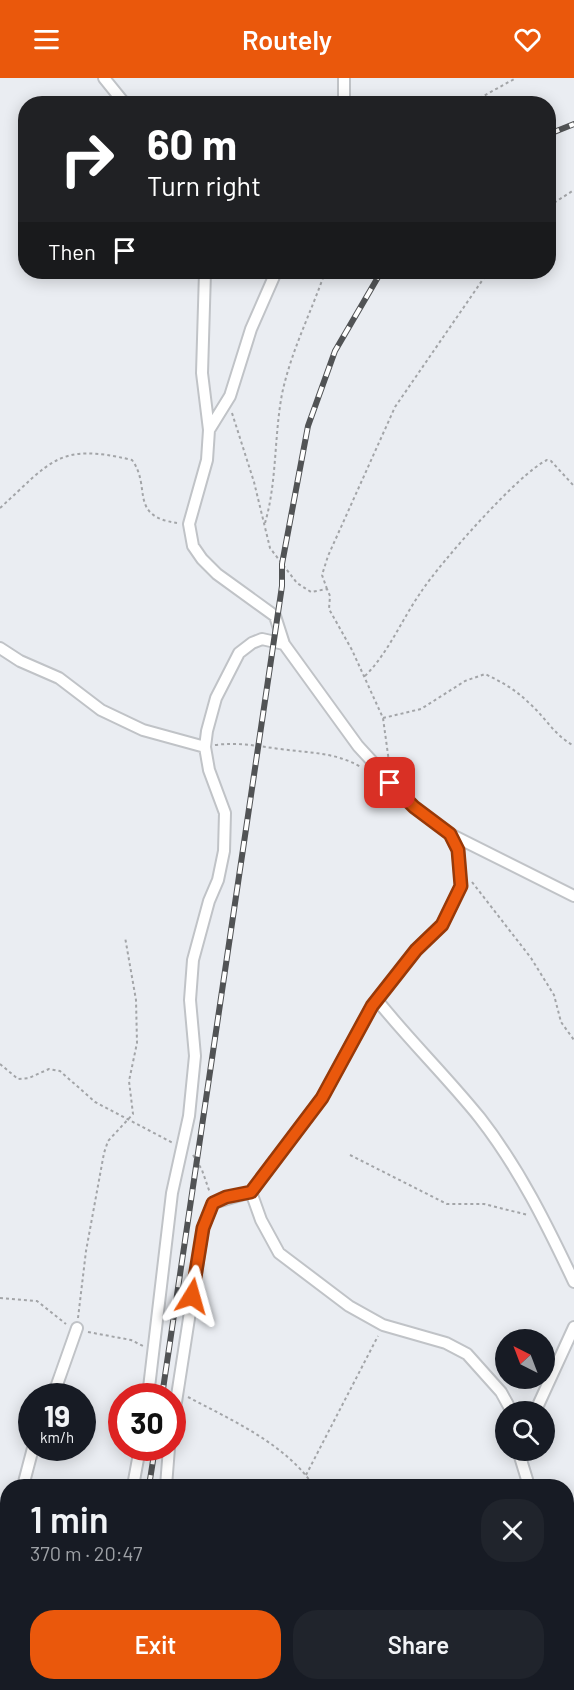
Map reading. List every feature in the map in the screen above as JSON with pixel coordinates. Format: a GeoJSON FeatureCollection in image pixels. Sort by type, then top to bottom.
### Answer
{"type":"FeatureCollection","features":[{"type":"Feature","properties":{"kind":"street"},"geometry":{"type":"LineString","coordinates":[[104,78],[119,96]]}},
{"type":"Feature","properties":{"kind":"street"},"geometry":{"type":"LineString","coordinates":[[344,78],[344,96]]}},
{"type":"Feature","properties":{"kind":"street"},"geometry":{"type":"LineString","coordinates":[[205,279],[202,373],[209,430],[207,460],[189,524],[194,546],[201,559],[217,574],[275,616],[284,644],[358,746],[414,807],[450,834],[574,896]]}},
{"type":"Feature","properties":{"kind":"street"},"geometry":{"type":"LineString","coordinates":[[209,430],[230,396],[250,329],[273,279]]}},
{"type":"Feature","properties":{"kind":"street"},"geometry":{"type":"LineString","coordinates":[[150,1383],[172,1193],[183,1146],[195,1056],[190,1000],[194,960],[208,901],[218,880],[226,829],[222,800],[209,770],[205,747],[216,698],[239,652],[262,639],[284,644]]}},
{"type":"Feature","properties":{"kind":"street"},"geometry":{"type":"LineString","coordinates":[[0,648],[20,661],[59,678],[101,710],[143,730],[205,747]]}},
{"type":"Feature","properties":{"kind":"street"},"geometry":{"type":"LineString","coordinates":[[179,1383],[203,1228],[213,1203],[226,1197],[251,1192],[322,1098],[377,1000],[416,950],[442,925],[458,897],[461,886],[460,862],[450,834]]}},
{"type":"Feature","properties":{"kind":"street"},"geometry":{"type":"LineString","coordinates":[[377,1000],[481,1119],[513,1164],[543,1217],[574,1282]]}},
{"type":"Feature","properties":{"kind":"street"},"geometry":{"type":"LineString","coordinates":[[251,1192],[261,1220],[279,1253],[349,1305],[383,1325],[446,1343],[467,1354],[501,1392],[506,1401]]}},
{"type":"Feature","properties":{"kind":"street"},"geometry":{"type":"LineString","coordinates":[[540,1401],[574,1327]]}},
{"type":"Feature","properties":{"kind":"street"},"geometry":{"type":"LineString","coordinates":[[58,1383],[77,1328]]}},
{"type":"Feature","properties":{"kind":"street"},"geometry":{"type":"LineString","coordinates":[[25,1479],[30,1461]]}},
{"type":"Feature","properties":{"kind":"street"},"geometry":{"type":"LineString","coordinates":[[134,1479],[138,1461]]}},
{"type":"Feature","properties":{"kind":"street"},"geometry":{"type":"LineString","coordinates":[[167,1479],[168,1461]]}},
{"type":"Feature","properties":{"kind":"street"},"geometry":{"type":"LineString","coordinates":[[521,1461],[527,1479]]}},
{"type":"Feature","properties":{"kind":"path"},"geometry":{"type":"LineString","coordinates":[[483,96],[516,78]]}},
{"type":"Feature","properties":{"kind":"path"},"geometry":{"type":"LineString","coordinates":[[556,202],[574,190]]}},
{"type":"Feature","properties":{"kind":"path"},"geometry":{"type":"LineString","coordinates":[[264,526],[271,502],[274,446],[282,393],[296,340],[322,279]]}},
{"type":"Feature","properties":{"kind":"path"},"geometry":{"type":"LineString","coordinates":[[389,763],[383,718],[352,651],[329,609],[330,596],[322,575],[381,434],[395,407],[483,279]]}},
{"type":"Feature","properties":{"kind":"path"},"geometry":{"type":"LineString","coordinates":[[230,396],[234,422],[254,482],[270,548],[297,583],[311,592],[327,589]]}},
{"type":"Feature","properties":{"kind":"path"},"geometry":{"type":"LineString","coordinates":[[0,508],[45,468],[64,455],[89,453],[132,460],[137,467],[146,508],[160,519],[189,524]]}},
{"type":"Feature","properties":{"kind":"path"},"geometry":{"type":"LineString","coordinates":[[365,676],[377,664],[422,589],[518,482],[547,460],[551,461],[574,486]]}},
{"type":"Feature","properties":{"kind":"path"},"geometry":{"type":"LineString","coordinates":[[383,718],[421,709],[465,681],[485,674],[509,686],[530,704],[558,737],[574,746]]}},
{"type":"Feature","properties":{"kind":"path"},"geometry":{"type":"LineString","coordinates":[[205,747],[243,743],[312,751],[339,757],[365,769]]}},
{"type":"Feature","properties":{"kind":"path"},"geometry":{"type":"LineString","coordinates":[[471,881],[531,958],[554,995],[561,1022],[574,1040]]}},
{"type":"Feature","properties":{"kind":"path"},"geometry":{"type":"LineString","coordinates":[[77,1328],[86,1251],[104,1153],[108,1141],[133,1114],[129,1081],[137,1043],[136,1000],[124,937]]}},
{"type":"Feature","properties":{"kind":"path"},"geometry":{"type":"LineString","coordinates":[[0,1064],[18,1079],[29,1078],[49,1069],[60,1071],[95,1102],[183,1146],[202,1170],[213,1203]]}},
{"type":"Feature","properties":{"kind":"path"},"geometry":{"type":"LineString","coordinates":[[350,1155],[447,1204],[484,1204],[543,1217]]}},
{"type":"Feature","properties":{"kind":"path"},"geometry":{"type":"LineString","coordinates":[[306,1475],[383,1325]]}},
{"type":"Feature","properties":{"kind":"path"},"geometry":{"type":"LineString","coordinates":[[186,1396],[256,1433],[309,1479]]}},
{"type":"Feature","properties":{"kind":"railway"},"geometry":{"type":"LineString","coordinates":[[556,131],[574,124]]}},
{"type":"Feature","properties":{"kind":"railway"},"geometry":{"type":"LineString","coordinates":[[164,1383],[282,586],[282,564],[308,426],[335,351],[377,279]]}},
{"type":"Feature","properties":{"kind":"railway"},"geometry":{"type":"LineString","coordinates":[[150,1479],[153,1461]]}},
{"type":"Feature","properties":{"kind":"route"},"geometry":{"type":"LineString","coordinates":[[192,1296],[203,1228],[213,1203],[226,1197],[251,1192],[322,1098],[372,1006],[416,950],[442,925],[458,897],[461,886],[460,862],[458,850],[450,834],[414,807],[390,783]]}}]}
